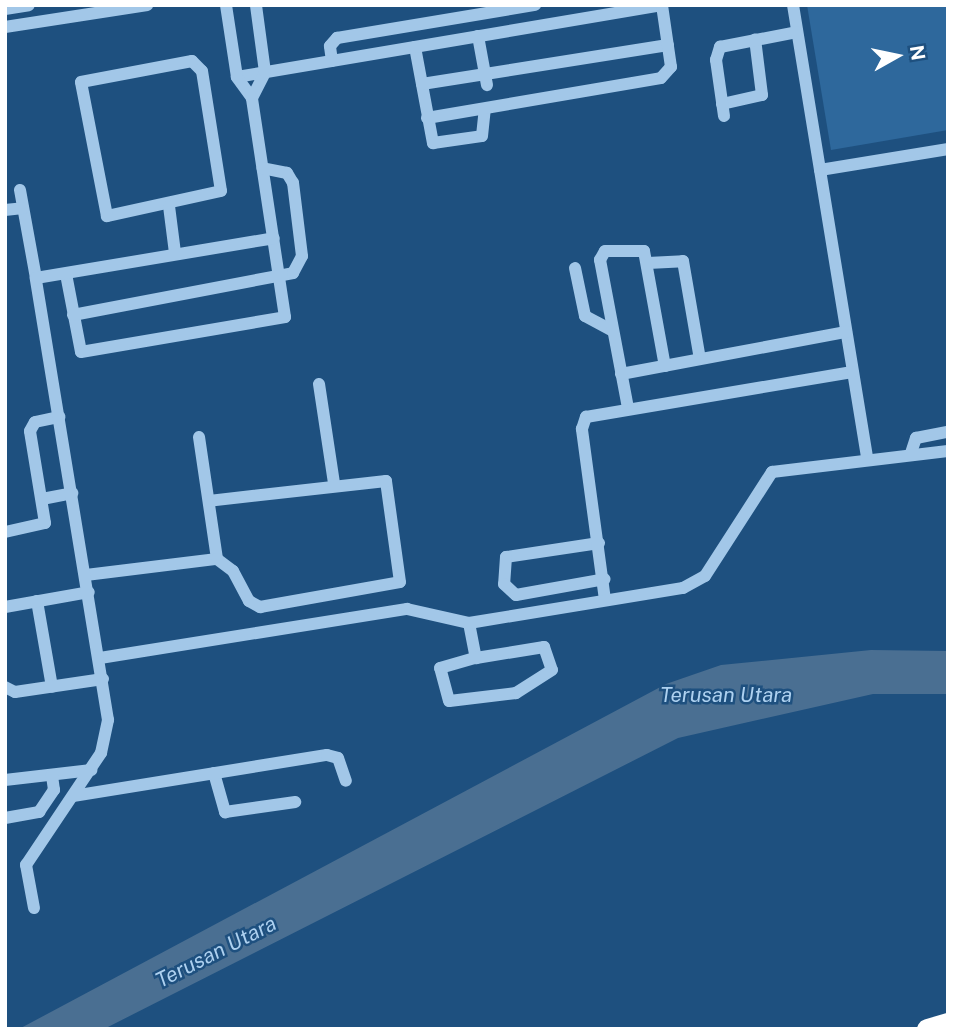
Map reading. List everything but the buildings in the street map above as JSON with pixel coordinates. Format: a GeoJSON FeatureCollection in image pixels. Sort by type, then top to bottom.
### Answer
{"type":"FeatureCollection","features":[{"type":"Feature","properties":{"kind":"highway"},"geometry":{"type":"LineString","coordinates":[[927,1029],[948,1023]]}},
{"type":"Feature","properties":{"kind":"street"},"geometry":{"type":"LineString","coordinates":[[5,9],[29,5]]}},
{"type":"Feature","properties":{"kind":"street"},"geometry":{"type":"LineString","coordinates":[[5,27],[147,5]]}},
{"type":"Feature","properties":{"kind":"street"},"geometry":{"type":"LineString","coordinates":[[66,274],[73,315],[86,352],[281,320],[281,276],[252,98],[237,77],[226,5]]}},
{"type":"Feature","properties":{"kind":"street"},"geometry":{"type":"LineString","coordinates":[[252,98],[265,72],[256,5]]}},
{"type":"Feature","properties":{"kind":"street"},"geometry":{"type":"LineString","coordinates":[[332,61],[330,46],[337,38],[535,5]]}},
{"type":"Feature","properties":{"kind":"street"},"geometry":{"type":"LineString","coordinates":[[237,77],[515,30],[600,10],[662,5],[670,71],[661,78],[427,118]]}},
{"type":"Feature","properties":{"kind":"street"},"geometry":{"type":"LineString","coordinates":[[793,5],[867,457]]}},
{"type":"Feature","properties":{"kind":"street"},"geometry":{"type":"LineString","coordinates":[[510,9],[515,30]]}},
{"type":"Feature","properties":{"kind":"street"},"geometry":{"type":"LineString","coordinates":[[755,39],[762,95],[723,110],[717,53],[725,44],[755,39],[797,32]]}},
{"type":"Feature","properties":{"kind":"street"},"geometry":{"type":"LineString","coordinates":[[478,36],[486,78]]}},
{"type":"Feature","properties":{"kind":"street"},"geometry":{"type":"LineString","coordinates":[[422,84],[486,78],[668,45]]}},
{"type":"Feature","properties":{"kind":"street"},"geometry":{"type":"LineString","coordinates":[[415,47],[427,118],[438,145],[482,136],[485,109]]}},
{"type":"Feature","properties":{"kind":"street"},"geometry":{"type":"LineString","coordinates":[[198,63],[221,191],[169,206],[107,216],[102,211],[83,79],[198,63]]}},
{"type":"Feature","properties":{"kind":"street"},"geometry":{"type":"LineString","coordinates":[[820,170],[948,149]]}},
{"type":"Feature","properties":{"kind":"street"},"geometry":{"type":"LineString","coordinates":[[73,315],[281,276],[302,264],[293,184],[287,173],[262,168]]}},
{"type":"Feature","properties":{"kind":"street"},"geometry":{"type":"LineString","coordinates":[[20,190],[100,658],[107,737],[91,770],[23,872],[34,908]]}},
{"type":"Feature","properties":{"kind":"street"},"geometry":{"type":"LineString","coordinates":[[169,206],[175,253]]}},
{"type":"Feature","properties":{"kind":"street"},"geometry":{"type":"LineString","coordinates":[[5,210],[23,208]]}},
{"type":"Feature","properties":{"kind":"street"},"geometry":{"type":"LineString","coordinates":[[36,278],[274,237]]}},
{"type":"Feature","properties":{"kind":"street"},"geometry":{"type":"LineString","coordinates":[[628,408],[611,330],[602,255],[639,247],[648,263],[665,366]]}},
{"type":"Feature","properties":{"kind":"street"},"geometry":{"type":"LineString","coordinates":[[648,263],[683,261],[700,359]]}},
{"type":"Feature","properties":{"kind":"street"},"geometry":{"type":"LineString","coordinates":[[576,268],[585,316],[611,330]]}},
{"type":"Feature","properties":{"kind":"street"},"geometry":{"type":"LineString","coordinates":[[621,374],[846,332]]}},
{"type":"Feature","properties":{"kind":"street"},"geometry":{"type":"LineString","coordinates":[[605,600],[605,579],[583,422],[628,408],[852,372]]}},
{"type":"Feature","properties":{"kind":"street"},"geometry":{"type":"LineString","coordinates":[[319,384],[334,483]]}},
{"type":"Feature","properties":{"kind":"street"},"geometry":{"type":"LineString","coordinates":[[5,532],[44,523],[30,431],[35,422],[59,417]]}},
{"type":"Feature","properties":{"kind":"street"},"geometry":{"type":"LineString","coordinates":[[911,453],[916,438],[948,432]]}},
{"type":"Feature","properties":{"kind":"street"},"geometry":{"type":"LineString","coordinates":[[198,437],[217,559]]}},
{"type":"Feature","properties":{"kind":"street"},"geometry":{"type":"LineString","coordinates":[[100,658],[407,610],[469,622],[695,584],[772,472],[867,457],[948,451]]}},
{"type":"Feature","properties":{"kind":"street"},"geometry":{"type":"LineString","coordinates":[[86,575],[217,559],[233,571],[253,606],[395,585],[403,575],[386,481],[334,483],[209,501]]}},
{"type":"Feature","properties":{"kind":"street"},"geometry":{"type":"LineString","coordinates":[[42,499],[72,493]]}},
{"type":"Feature","properties":{"kind":"street"},"geometry":{"type":"LineString","coordinates":[[599,543],[506,557],[504,583],[516,595],[605,579]]}},
{"type":"Feature","properties":{"kind":"street"},"geometry":{"type":"LineString","coordinates":[[5,607],[89,592]]}},
{"type":"Feature","properties":{"kind":"street"},"geometry":{"type":"LineString","coordinates":[[37,601],[52,687]]}},
{"type":"Feature","properties":{"kind":"street"},"geometry":{"type":"LineString","coordinates":[[469,622],[476,658]]}},
{"type":"Feature","properties":{"kind":"street"},"geometry":{"type":"LineString","coordinates":[[544,647],[552,670],[516,692],[449,701],[440,668],[476,658],[544,647]]}},
{"type":"Feature","properties":{"kind":"street"},"geometry":{"type":"LineString","coordinates":[[5,687],[15,692],[103,680]]}},
{"type":"Feature","properties":{"kind":"street"},"geometry":{"type":"LineString","coordinates":[[73,796],[327,755],[338,758],[346,781]]}},
{"type":"Feature","properties":{"kind":"street"},"geometry":{"type":"LineString","coordinates":[[5,780],[91,770]]}},
{"type":"Feature","properties":{"kind":"street"},"geometry":{"type":"LineString","coordinates":[[214,773],[225,812],[295,802]]}},
{"type":"Feature","properties":{"kind":"street"},"geometry":{"type":"LineString","coordinates":[[5,818],[39,812],[54,790],[52,775]]}},
{"type":"Feature","properties":{"kind":"shaded area"},"geometry":{"type":"Polygon","coordinates":[[[807,5],[948,5],[948,130],[831,150],[807,5]]]}},
{"type":"Feature","properties":{"kind":"water","name":"Terusan Utara"},"geometry":{"type":"Polygon","coordinates":[[[871,650],[948,651],[948,694],[873,694],[678,738],[104,1029],[19,1029],[666,684],[721,665],[871,650]]]}}]}
